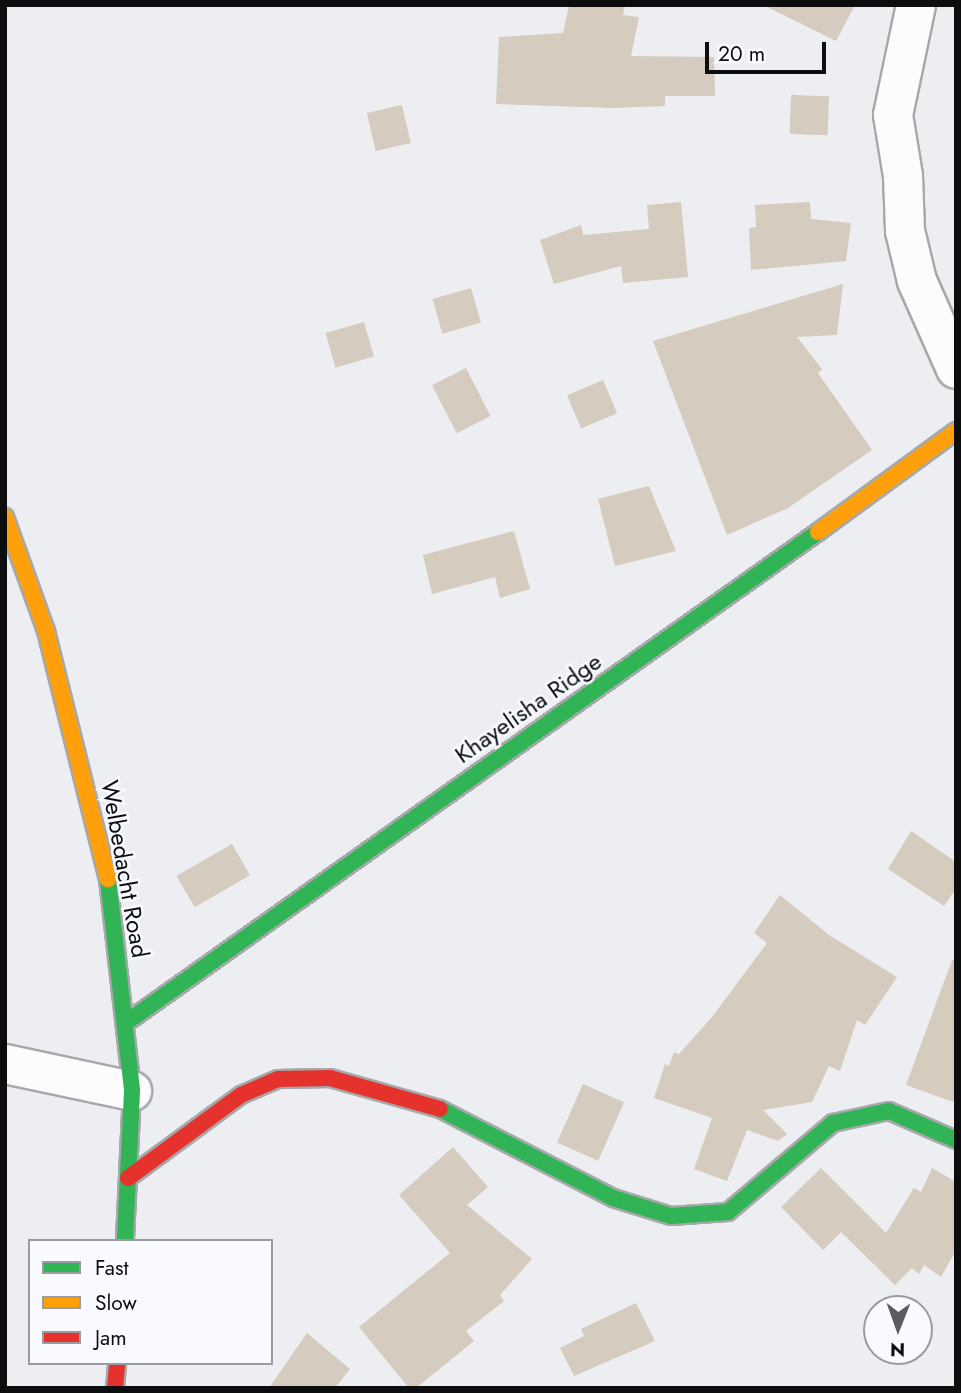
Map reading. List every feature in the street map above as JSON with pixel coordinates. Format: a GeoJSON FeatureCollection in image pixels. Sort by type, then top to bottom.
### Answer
{"type":"FeatureCollection","features":[{"type":"Feature","properties":{"kind":"street"},"geometry":{"type":"LineString","coordinates":[[916,5],[893,115],[903,176],[905,231],[917,281],[956,369]]}},
{"type":"Feature","properties":{"kind":"street","name":"Khayelisha Ridge"},"geometry":{"type":"LineString","coordinates":[[127,1022],[351,859],[713,609],[956,430]]}},
{"type":"Feature","properties":{"kind":"street","name":"Welbedacht Road"},"geometry":{"type":"LineString","coordinates":[[5,517],[46,631],[96,816],[114,908],[132,1091],[125,1239]]}},
{"type":"Feature","properties":{"kind":"street"},"geometry":{"type":"LineString","coordinates":[[5,1064],[132,1091]]}},
{"type":"Feature","properties":{"kind":"street"},"geometry":{"type":"LineString","coordinates":[[128,1178],[241,1095],[278,1079],[330,1078],[427,1104],[472,1122],[613,1198],[671,1216],[728,1212],[833,1123],[889,1111],[956,1140]]}},
{"type":"Feature","properties":{"kind":"street"},"geometry":{"type":"LineString","coordinates":[[116,1388],[117,1365]]}},
{"type":"Feature","properties":{"kind":"building"},"geometry":{"type":"Polygon","coordinates":[[[569,5],[625,5],[623,15],[639,17],[631,56],[714,57],[715,96],[665,96],[665,106],[614,108],[496,104],[499,37],[563,33],[569,5]]]}},
{"type":"Feature","properties":{"kind":"building"},"geometry":{"type":"Polygon","coordinates":[[[763,5],[855,5],[836,41],[763,5]]]}},
{"type":"Feature","properties":{"kind":"building"},"geometry":{"type":"Polygon","coordinates":[[[791,95],[829,96],[828,135],[790,134],[791,95]]]}},
{"type":"Feature","properties":{"kind":"building"},"geometry":{"type":"Polygon","coordinates":[[[402,105],[411,143],[376,151],[367,113],[402,105]]]}},
{"type":"Feature","properties":{"kind":"building"},"geometry":{"type":"Polygon","coordinates":[[[681,202],[688,277],[623,283],[621,266],[554,284],[540,240],[581,225],[583,235],[649,229],[647,205],[681,202]]]}},
{"type":"Feature","properties":{"kind":"building"},"geometry":{"type":"Polygon","coordinates":[[[810,202],[811,219],[851,223],[846,261],[751,270],[749,228],[756,227],[755,205],[810,202]]]}},
{"type":"Feature","properties":{"kind":"building"},"geometry":{"type":"Polygon","coordinates":[[[843,284],[837,335],[797,337],[822,369],[818,373],[872,450],[788,508],[727,535],[653,341],[843,284]]]}},
{"type":"Feature","properties":{"kind":"building"},"geometry":{"type":"Polygon","coordinates":[[[471,288],[481,323],[442,334],[433,299],[471,288]]]}},
{"type":"Feature","properties":{"kind":"building"},"geometry":{"type":"Polygon","coordinates":[[[364,322],[374,357],[335,368],[326,333],[364,322]]]}},
{"type":"Feature","properties":{"kind":"building"},"geometry":{"type":"Polygon","coordinates":[[[466,368],[491,416],[457,433],[432,385],[466,368]]]}},
{"type":"Feature","properties":{"kind":"building"},"geometry":{"type":"Polygon","coordinates":[[[603,380],[617,413],[581,428],[567,395],[603,380]]]}},
{"type":"Feature","properties":{"kind":"building"},"geometry":{"type":"Polygon","coordinates":[[[649,486],[676,551],[615,566],[598,499],[649,486]]]}},
{"type":"Feature","properties":{"kind":"building"},"geometry":{"type":"Polygon","coordinates":[[[514,531],[530,589],[500,598],[495,577],[432,594],[423,555],[514,531]]]}},
{"type":"Feature","properties":{"kind":"building"},"geometry":{"type":"Polygon","coordinates":[[[911,831],[956,862],[956,889],[944,906],[888,869],[911,831]]]}},
{"type":"Feature","properties":{"kind":"building"},"geometry":{"type":"Polygon","coordinates":[[[232,844],[250,875],[195,907],[177,876],[232,844]]]}},
{"type":"Feature","properties":{"kind":"building"},"geometry":{"type":"Polygon","coordinates":[[[780,895],[829,935],[897,977],[865,1025],[857,1020],[840,1071],[829,1066],[812,1102],[763,1110],[787,1134],[778,1141],[747,1130],[727,1181],[694,1169],[712,1118],[654,1098],[665,1064],[669,1066],[674,1052],[679,1054],[712,1017],[767,943],[754,933],[780,895]]]}},
{"type":"Feature","properties":{"kind":"building"},"geometry":{"type":"Polygon","coordinates":[[[952,960],[956,960],[956,1103],[906,1085],[952,960]]]}},
{"type":"Feature","properties":{"kind":"building"},"geometry":{"type":"Polygon","coordinates":[[[583,1084],[624,1102],[598,1161],[557,1142],[583,1084]]]}},
{"type":"Feature","properties":{"kind":"building"},"geometry":{"type":"Polygon","coordinates":[[[453,1147],[488,1187],[467,1205],[532,1259],[500,1295],[504,1301],[466,1331],[474,1341],[416,1388],[409,1388],[359,1327],[450,1253],[399,1195],[453,1147]]]}},
{"type":"Feature","properties":{"kind":"building"},"geometry":{"type":"Polygon","coordinates":[[[821,1168],[886,1233],[914,1188],[921,1192],[932,1168],[956,1182],[956,1250],[941,1277],[924,1265],[919,1274],[912,1268],[895,1285],[841,1232],[823,1250],[781,1207],[821,1168]]]}},
{"type":"Feature","properties":{"kind":"building"},"geometry":{"type":"Polygon","coordinates":[[[636,1303],[655,1341],[574,1376],[560,1348],[584,1336],[581,1329],[636,1303]]]}},
{"type":"Feature","properties":{"kind":"building"},"geometry":{"type":"Polygon","coordinates":[[[307,1333],[350,1369],[335,1388],[269,1388],[307,1333]]]}},
{"type":"Feature","properties":{"kind":"traffic: fast"},"geometry":{"type":"LineString","coordinates":[[127,1022],[818,532]]}},
{"type":"Feature","properties":{"kind":"traffic: fast"},"geometry":{"type":"LineString","coordinates":[[108,879],[132,1091],[125,1239]]}},
{"type":"Feature","properties":{"kind":"traffic: fast"},"geometry":{"type":"LineString","coordinates":[[440,1109],[613,1198],[671,1216],[728,1212],[833,1123],[889,1111],[956,1140]]}},
{"type":"Feature","properties":{"kind":"traffic: slow"},"geometry":{"type":"LineString","coordinates":[[818,532],[956,431]]}},
{"type":"Feature","properties":{"kind":"traffic: slow"},"geometry":{"type":"LineString","coordinates":[[5,517],[46,631],[108,879]]}},
{"type":"Feature","properties":{"kind":"traffic: jam"},"geometry":{"type":"LineString","coordinates":[[128,1178],[241,1095],[278,1079],[330,1078],[440,1109]]}},
{"type":"Feature","properties":{"kind":"traffic: jam"},"geometry":{"type":"LineString","coordinates":[[115,1388],[117,1365]]}}]}
